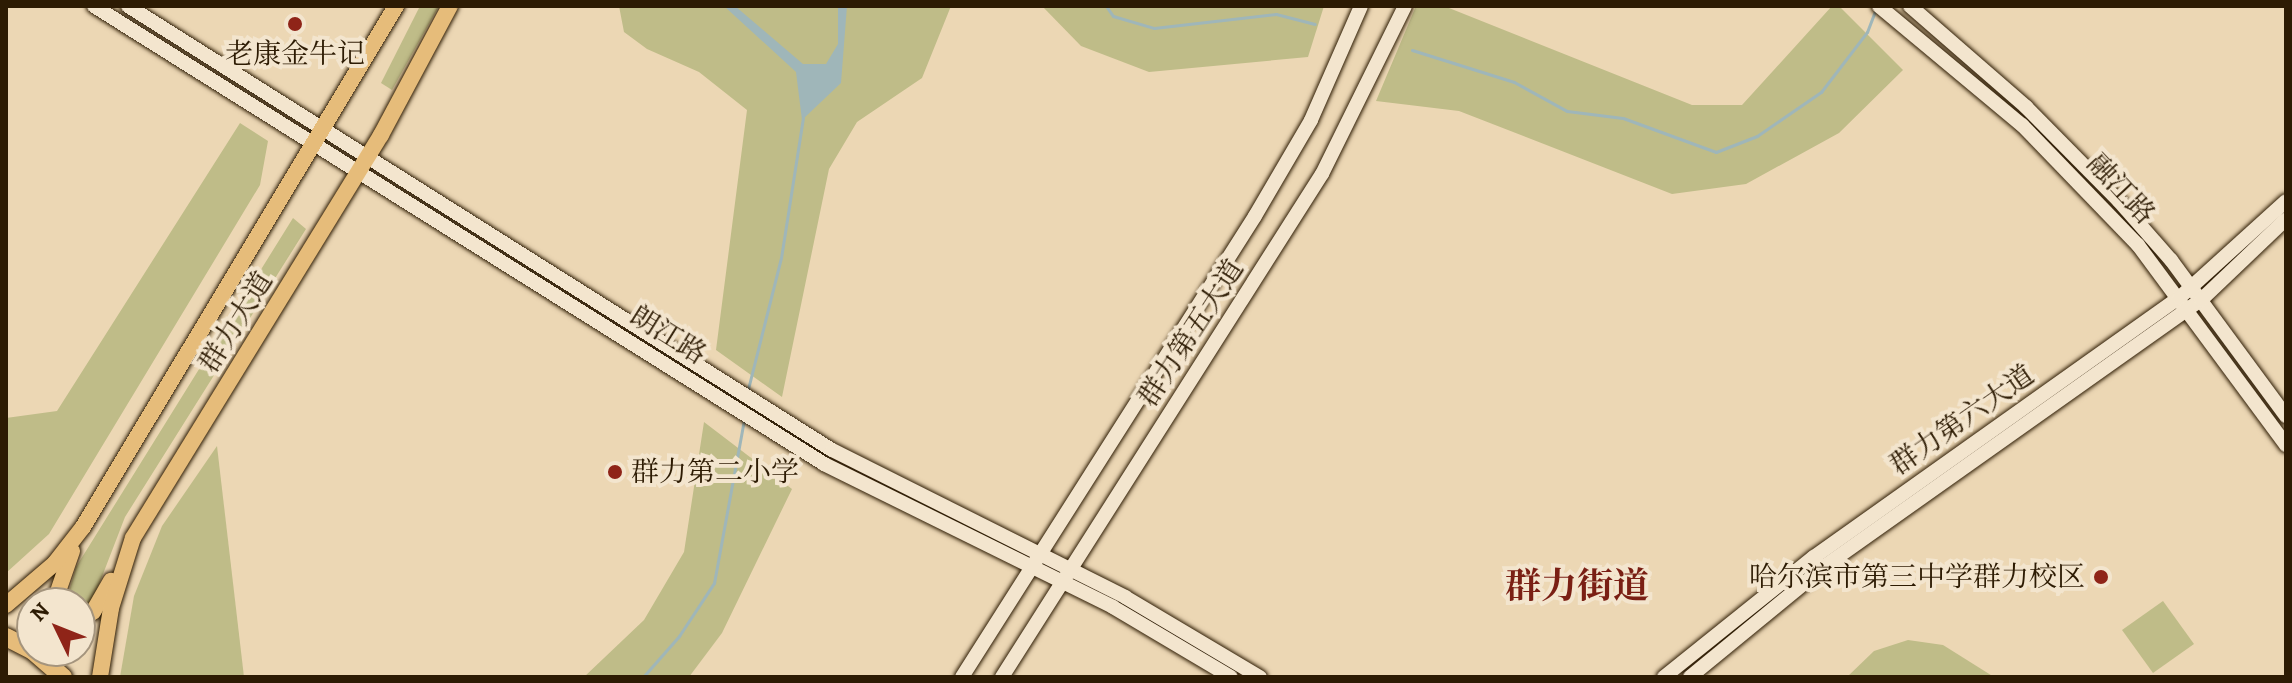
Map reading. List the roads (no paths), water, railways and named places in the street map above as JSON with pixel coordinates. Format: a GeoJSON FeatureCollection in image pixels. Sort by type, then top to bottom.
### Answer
{"type":"FeatureCollection","features":[{"type":"Feature","properties":{"kind":"main road","name":"朗江路"},"geometry":{"type":"LineString","coordinates":[[94,6],[785,440],[860,483],[1062,583],[1231,677]]}},
{"type":"Feature","properties":{"kind":"main road","name":"朗江路"},"geometry":{"type":"LineString","coordinates":[[128,6],[369,154],[787,422],[858,464],[1070,569],[1260,677]]}},
{"type":"Feature","properties":{"kind":"main road","name":"群力大道"},"geometry":{"type":"LineString","coordinates":[[6,605],[55,563],[83,527],[315,146],[396,6]]}},
{"type":"Feature","properties":{"kind":"main road","name":"群力大道"},"geometry":{"type":"LineString","coordinates":[[100,677],[111,608],[133,538],[359,172],[450,6]]}},
{"type":"Feature","properties":{"kind":"main road","name":"融江路"},"geometry":{"type":"LineString","coordinates":[[1879,6],[1909,27],[2069,171],[2184,304],[2286,445]]}},
{"type":"Feature","properties":{"kind":"main road","name":"群力第五大道"},"geometry":{"type":"LineString","coordinates":[[962,677],[1255,216],[1335,65],[1360,7]]}},
{"type":"Feature","properties":{"kind":"main road","name":"融江路"},"geometry":{"type":"LineString","coordinates":[[1915,10],[2078,157],[2192,287],[2286,416]]}},
{"type":"Feature","properties":{"kind":"main road","name":"群力第五大道"},"geometry":{"type":"LineString","coordinates":[[1002,677],[1322,174],[1372,79],[1402,12]]}},
{"type":"Feature","properties":{"kind":"main road","name":"群力第六大道"},"geometry":{"type":"LineString","coordinates":[[1690,677],[1825,566],[2184,304],[2192,287],[2286,201]]}},
{"type":"Feature","properties":{"kind":"main road","name":"群力第六大道"},"geometry":{"type":"LineString","coordinates":[[1664,677],[1814,557],[2184,304],[2201,300],[2286,219]]}},
{"type":"Feature","properties":{"kind":"main road"},"geometry":{"type":"LineString","coordinates":[[60,587],[83,527]]}},
{"type":"Feature","properties":{"kind":"main road"},"geometry":{"type":"LineString","coordinates":[[96,607],[133,538]]}},
{"type":"Feature","properties":{"kind":"water"},"geometry":{"type":"Polygon","coordinates":[[[724,6],[735,6],[803,64],[826,64],[838,44],[838,6],[847,6],[841,83],[802,120],[796,72],[724,6]]]}},
{"type":"Feature","properties":{"kind":"waterway"},"geometry":{"type":"LineString","coordinates":[[1106,6],[1113,16],[1154,28],[1276,14],[1315,24]]}},
{"type":"Feature","properties":{"kind":"waterway"},"geometry":{"type":"LineString","coordinates":[[1412,50],[1514,82],[1567,111],[1623,118],[1716,152],[1757,136],[1821,92],[1867,32],[1876,9]]}},
{"type":"Feature","properties":{"kind":"waterway"},"geometry":{"type":"LineString","coordinates":[[747,393],[781,258],[803,118]]}},
{"type":"Feature","properties":{"kind":"waterway"},"geometry":{"type":"LineString","coordinates":[[643,677],[679,636],[714,583],[744,420]]}},
{"type":"Feature","properties":{"kind":"place","name":"老康金牛记"},"geometry":{"type":"Point","coordinates":[295,24]}},
{"type":"Feature","properties":{"kind":"place","name":"群力第二小学"},"geometry":{"type":"Point","coordinates":[615,472]}},
{"type":"Feature","properties":{"kind":"place","name":"哈尔滨市第三中学群力校区"},"geometry":{"type":"Point","coordinates":[2101,577]}},
{"type":"Feature","properties":{"kind":"district","name":"群力街道"},"geometry":{"type":"Point","coordinates":[1577,586]}}]}
